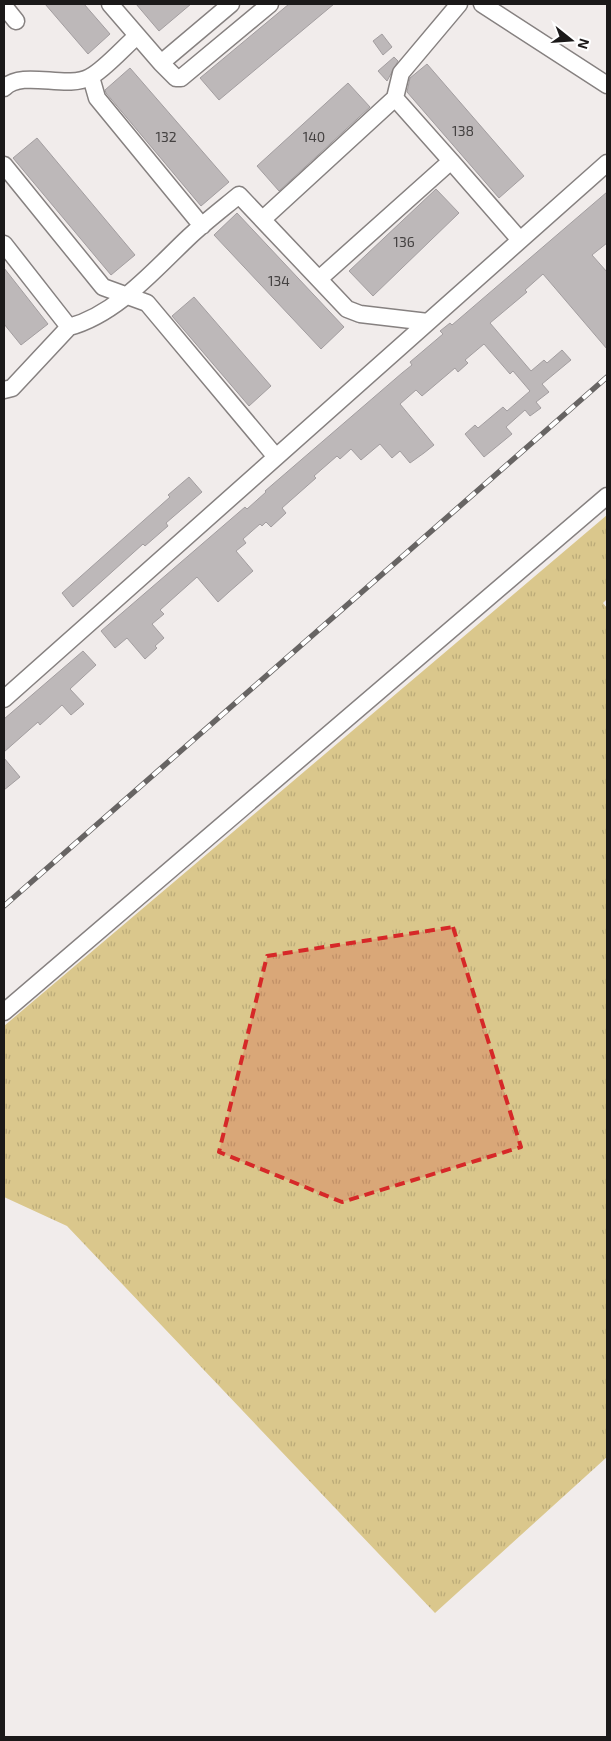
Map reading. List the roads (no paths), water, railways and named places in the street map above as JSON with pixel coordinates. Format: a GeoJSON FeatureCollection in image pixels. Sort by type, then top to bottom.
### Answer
{"type":"FeatureCollection","features":[{"type":"Feature","properties":{"kind":"street"},"geometry":{"type":"LineString","coordinates":[[110,4],[176,78],[181,78],[270,4]]}},
{"type":"Feature","properties":{"kind":"street"},"geometry":{"type":"LineString","coordinates":[[162,63],[231,4]]}},
{"type":"Feature","properties":{"kind":"street"},"geometry":{"type":"LineString","coordinates":[[263,219],[395,98],[401,73],[459,4]]}},
{"type":"Feature","properties":{"kind":"street"},"geometry":{"type":"LineString","coordinates":[[482,4],[607,85]]}},
{"type":"Feature","properties":{"kind":"street"},"geometry":{"type":"LineString","coordinates":[[4,6],[16,21]]}},
{"type":"Feature","properties":{"kind":"street"},"geometry":{"type":"LineString","coordinates":[[4,88],[9,83],[19,80],[76,81],[91,77],[137,36]]}},
{"type":"Feature","properties":{"kind":"street"},"geometry":{"type":"LineString","coordinates":[[91,77],[97,98],[202,226]]}},
{"type":"Feature","properties":{"kind":"street"},"geometry":{"type":"LineString","coordinates":[[395,98],[520,240]]}},
{"type":"Feature","properties":{"kind":"street"},"geometry":{"type":"LineString","coordinates":[[320,279],[451,161]]}},
{"type":"Feature","properties":{"kind":"street"},"geometry":{"type":"LineString","coordinates":[[4,699],[607,163]]}},
{"type":"Feature","properties":{"kind":"street"},"geometry":{"type":"LineString","coordinates":[[4,165],[103,287],[147,303],[276,457]]}},
{"type":"Feature","properties":{"kind":"street"},"geometry":{"type":"LineString","coordinates":[[4,390],[12,388],[69,327],[83,323],[127,296],[202,226],[239,195],[347,309],[360,314],[428,322]]}},
{"type":"Feature","properties":{"kind":"street"},"geometry":{"type":"LineString","coordinates":[[4,244],[69,327]]}},
{"type":"Feature","properties":{"kind":"street"},"geometry":{"type":"LineString","coordinates":[[4,1012],[607,496]]}},
{"type":"Feature","properties":{"kind":"railway"},"geometry":{"type":"LineString","coordinates":[[4,906],[607,377]]}}]}
